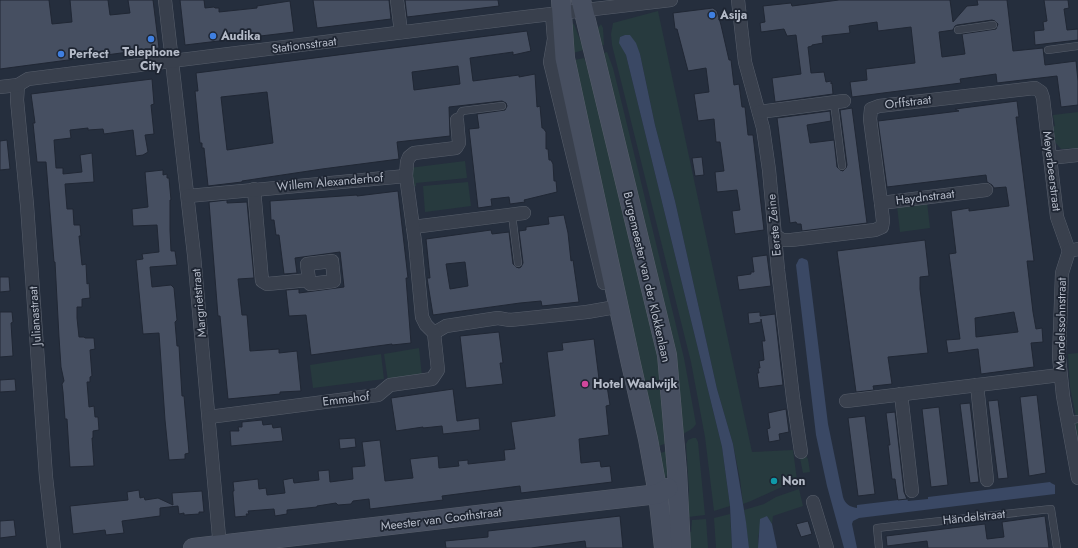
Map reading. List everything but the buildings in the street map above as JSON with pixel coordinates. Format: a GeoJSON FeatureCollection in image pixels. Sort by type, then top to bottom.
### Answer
{"type":"FeatureCollection","features":[{"type":"Feature","properties":{"kind":"main road","name":"Burgemeester van der Klokkenlaan"},"geometry":{"type":"LineString","coordinates":[[582,5],[667,355],[677,471],[668,546]]}},
{"type":"Feature","properties":{"kind":"main road","name":"Burgemeester van der Klokkenlaan"},"geometry":{"type":"LineString","coordinates":[[558,9],[578,122],[648,439],[668,546]]}},
{"type":"Feature","properties":{"kind":"main road"},"geometry":{"type":"LineString","coordinates":[[658,494],[670,486],[677,471]]}},
{"type":"Feature","properties":{"kind":"main road","name":"Meester van Coothstraat"},"geometry":{"type":"LineString","coordinates":[[193,548],[658,494]]}},
{"type":"Feature","properties":{"kind":"street","name":"Margrietstraat"},"geometry":{"type":"LineString","coordinates":[[165,0],[188,196],[220,546]]}},
{"type":"Feature","properties":{"kind":"street"},"geometry":{"type":"LineString","coordinates":[[397,0],[401,32]]}},
{"type":"Feature","properties":{"kind":"street","name":"Stationsstraat"},"geometry":{"type":"LineString","coordinates":[[0,87],[18,85],[28,80],[401,32],[582,5],[671,0]]}},
{"type":"Feature","properties":{"kind":"street","name":"Eerste Zeine"},"geometry":{"type":"LineString","coordinates":[[738,0],[745,62],[763,128],[793,398],[801,452]]}},
{"type":"Feature","properties":{"kind":"street","name":"Burgemeester van der Klokkenlaan"},"geometry":{"type":"LineString","coordinates":[[558,9],[550,62],[639,432],[648,439]]}},
{"type":"Feature","properties":{"kind":"street","name":"Julianastraat"},"geometry":{"type":"LineString","coordinates":[[18,85],[16,100],[26,197],[46,477],[54,548]]}},
{"type":"Feature","properties":{"kind":"street","name":"Orffstraat"},"geometry":{"type":"LineString","coordinates":[[881,202],[870,119],[871,110],[879,106],[1030,88],[1039,90]]}},
{"type":"Feature","properties":{"kind":"street","name":"Meyerbeerstraat"},"geometry":{"type":"LineString","coordinates":[[1039,90],[1043,98],[1057,217],[1074,250]]}},
{"type":"Feature","properties":{"kind":"street"},"geometry":{"type":"LineString","coordinates":[[759,112],[839,102]]}},
{"type":"Feature","properties":{"kind":"street"},"geometry":{"type":"LineString","coordinates":[[457,120],[459,143],[456,148],[414,153],[406,162],[406,176],[413,227],[422,317],[426,325],[434,333],[446,326],[498,318],[510,320],[587,312],[610,308]]}},
{"type":"Feature","properties":{"kind":"street"},"geometry":{"type":"LineString","coordinates":[[1050,158],[1078,155]]}},
{"type":"Feature","properties":{"kind":"street","name":"Willem Alexanderhof"},"geometry":{"type":"LineString","coordinates":[[188,196],[406,176]]}},
{"type":"Feature","properties":{"kind":"street"},"geometry":{"type":"LineString","coordinates":[[254,189],[262,281],[267,284],[309,280]]}},
{"type":"Feature","properties":{"kind":"street","name":"Haydnstraat"},"geometry":{"type":"LineString","coordinates":[[775,235],[782,240],[791,240],[875,230],[882,227],[883,221],[881,202],[986,190]]}},
{"type":"Feature","properties":{"kind":"street"},"geometry":{"type":"LineString","coordinates":[[413,227],[518,214]]}},
{"type":"Feature","properties":{"kind":"street","name":"Mendelssohnstraat"},"geometry":{"type":"LineString","coordinates":[[1074,250],[1062,273],[1059,357],[1060,375],[1073,420],[1078,478]]}},
{"type":"Feature","properties":{"kind":"street","name":"Emmahof"},"geometry":{"type":"LineString","coordinates":[[209,417],[378,395],[390,386],[432,379],[438,370],[434,333]]}},
{"type":"Feature","properties":{"kind":"street"},"geometry":{"type":"LineString","coordinates":[[846,401],[1060,375]]}},
{"type":"Feature","properties":{"kind":"street"},"geometry":{"type":"LineString","coordinates":[[977,385],[987,480]]}},
{"type":"Feature","properties":{"kind":"street"},"geometry":{"type":"LineString","coordinates":[[901,394],[912,490]]}},
{"type":"Feature","properties":{"kind":"street"},"geometry":{"type":"LineString","coordinates":[[813,502],[827,548]]}},
{"type":"Feature","properties":{"kind":"lane"},"geometry":{"type":"LineString","coordinates":[[958,30],[993,25]]}},
{"type":"Feature","properties":{"kind":"lane"},"geometry":{"type":"LineString","coordinates":[[1048,50],[1078,46]]}},
{"type":"Feature","properties":{"kind":"lane"},"geometry":{"type":"LineString","coordinates":[[839,102],[842,166]]}},
{"type":"Feature","properties":{"kind":"lane"},"geometry":{"type":"LineString","coordinates":[[457,120],[462,111],[502,106]]}},
{"type":"Feature","properties":{"kind":"lane"},"geometry":{"type":"LineString","coordinates":[[518,214],[518,263]]}},
{"type":"Feature","properties":{"kind":"lane","name":"Händelstraat"},"geometry":{"type":"LineString","coordinates":[[879,548],[877,528],[1051,509],[1057,548]]}},
{"type":"Feature","properties":{"kind":"green space"},"geometry":{"type":"Polygon","coordinates":[[[658,11],[752,452],[793,450],[797,480],[743,504],[733,444],[717,389],[675,201],[655,125],[640,54],[630,35],[625,35],[620,37],[620,43],[626,55],[722,447],[730,506],[714,511],[705,437],[691,362],[612,45],[611,34],[613,23],[658,11]]]}},
{"type":"Feature","properties":{"kind":"green space"},"geometry":{"type":"Polygon","coordinates":[[[574,24],[584,50],[569,54],[569,26],[574,24]]]}},
{"type":"Feature","properties":{"kind":"green space"},"geometry":{"type":"Polygon","coordinates":[[[601,24],[603,28],[604,45],[594,47],[594,33],[601,24]]]}},
{"type":"Feature","properties":{"kind":"green space"},"geometry":{"type":"Polygon","coordinates":[[[607,52],[613,68],[684,358],[696,424],[693,428],[681,436],[596,55],[607,52]]]}},
{"type":"Feature","properties":{"kind":"green space"},"geometry":{"type":"Polygon","coordinates":[[[584,58],[591,76],[662,367],[670,442],[653,448],[570,61],[584,58]]]}},
{"type":"Feature","properties":{"kind":"green space"},"geometry":{"type":"Polygon","coordinates":[[[1078,112],[1078,148],[1061,149],[1055,142],[1053,115],[1078,112]]]}},
{"type":"Feature","properties":{"kind":"green space"},"geometry":{"type":"Polygon","coordinates":[[[465,161],[467,178],[416,183],[416,186],[412,187],[409,168],[465,161]]]}},
{"type":"Feature","properties":{"kind":"green space"},"geometry":{"type":"Polygon","coordinates":[[[468,182],[471,206],[425,212],[423,186],[468,182]]]}},
{"type":"Feature","properties":{"kind":"green space"},"geometry":{"type":"Polygon","coordinates":[[[927,202],[930,228],[900,232],[897,206],[927,202]]]}},
{"type":"Feature","properties":{"kind":"green space"},"geometry":{"type":"Polygon","coordinates":[[[419,348],[422,376],[388,381],[384,354],[419,348]]]}},
{"type":"Feature","properties":{"kind":"green space"},"geometry":{"type":"Polygon","coordinates":[[[1078,353],[1078,441],[1075,423],[1076,417],[1070,387],[1068,354],[1078,353]]]}},
{"type":"Feature","properties":{"kind":"green space"},"geometry":{"type":"Polygon","coordinates":[[[381,354],[384,379],[313,388],[310,365],[381,354]]]}},
{"type":"Feature","properties":{"kind":"green space"},"geometry":{"type":"Polygon","coordinates":[[[696,438],[698,442],[705,515],[688,517],[689,490],[686,444],[688,440],[696,438]]]}},
{"type":"Feature","properties":{"kind":"green space"},"geometry":{"type":"Polygon","coordinates":[[[670,450],[668,471],[664,483],[654,455],[670,450]]]}},
{"type":"Feature","properties":{"kind":"green space"},"geometry":{"type":"Polygon","coordinates":[[[803,452],[808,459],[810,472],[803,473],[799,453],[803,452]]]}},
{"type":"Feature","properties":{"kind":"green space"},"geometry":{"type":"Polygon","coordinates":[[[799,489],[803,506],[773,516],[772,524],[767,516],[758,536],[758,548],[749,548],[744,510],[764,504],[776,497],[799,489]]]}},
{"type":"Feature","properties":{"kind":"green space"},"geometry":{"type":"Polygon","coordinates":[[[730,514],[732,548],[716,548],[714,518],[730,514]]]}},
{"type":"Feature","properties":{"kind":"green space"},"geometry":{"type":"Polygon","coordinates":[[[706,519],[708,548],[683,548],[683,533],[691,532],[692,520],[706,519]]]}},
{"type":"Feature","properties":{"kind":"water"},"geometry":{"type":"Polygon","coordinates":[[[630,35],[636,43],[640,54],[655,125],[675,201],[717,389],[733,444],[749,548],[732,548],[730,506],[722,447],[626,55],[619,43],[620,37],[630,35]]]}},
{"type":"Feature","properties":{"kind":"water"},"geometry":{"type":"Polygon","coordinates":[[[802,258],[808,262],[828,424],[843,497],[846,503],[857,508],[857,505],[907,499],[908,501],[928,499],[928,497],[1050,482],[1055,485],[1055,494],[859,518],[853,521],[852,524],[857,548],[844,548],[827,486],[816,435],[796,265],[799,259],[802,258]]]}},
{"type":"Feature","properties":{"kind":"water"},"geometry":{"type":"Polygon","coordinates":[[[767,516],[772,524],[777,548],[758,548],[760,519],[767,516]]]}},
{"type":"Feature","properties":{"kind":"place","name":"Asija"},"geometry":{"type":"Point","coordinates":[712,15]}},
{"type":"Feature","properties":{"kind":"place","name":"Audika"},"geometry":{"type":"Point","coordinates":[213,36]}},
{"type":"Feature","properties":{"kind":"place","name":"Telephone City"},"geometry":{"type":"Point","coordinates":[151,39]}},
{"type":"Feature","properties":{"kind":"place","name":"Perfect"},"geometry":{"type":"Point","coordinates":[61,54]}},
{"type":"Feature","properties":{"kind":"place","name":"Hotel Waalwijk"},"geometry":{"type":"Point","coordinates":[585,384]}},
{"type":"Feature","properties":{"kind":"place","name":"Non"},"geometry":{"type":"Point","coordinates":[774,481]}}]}
